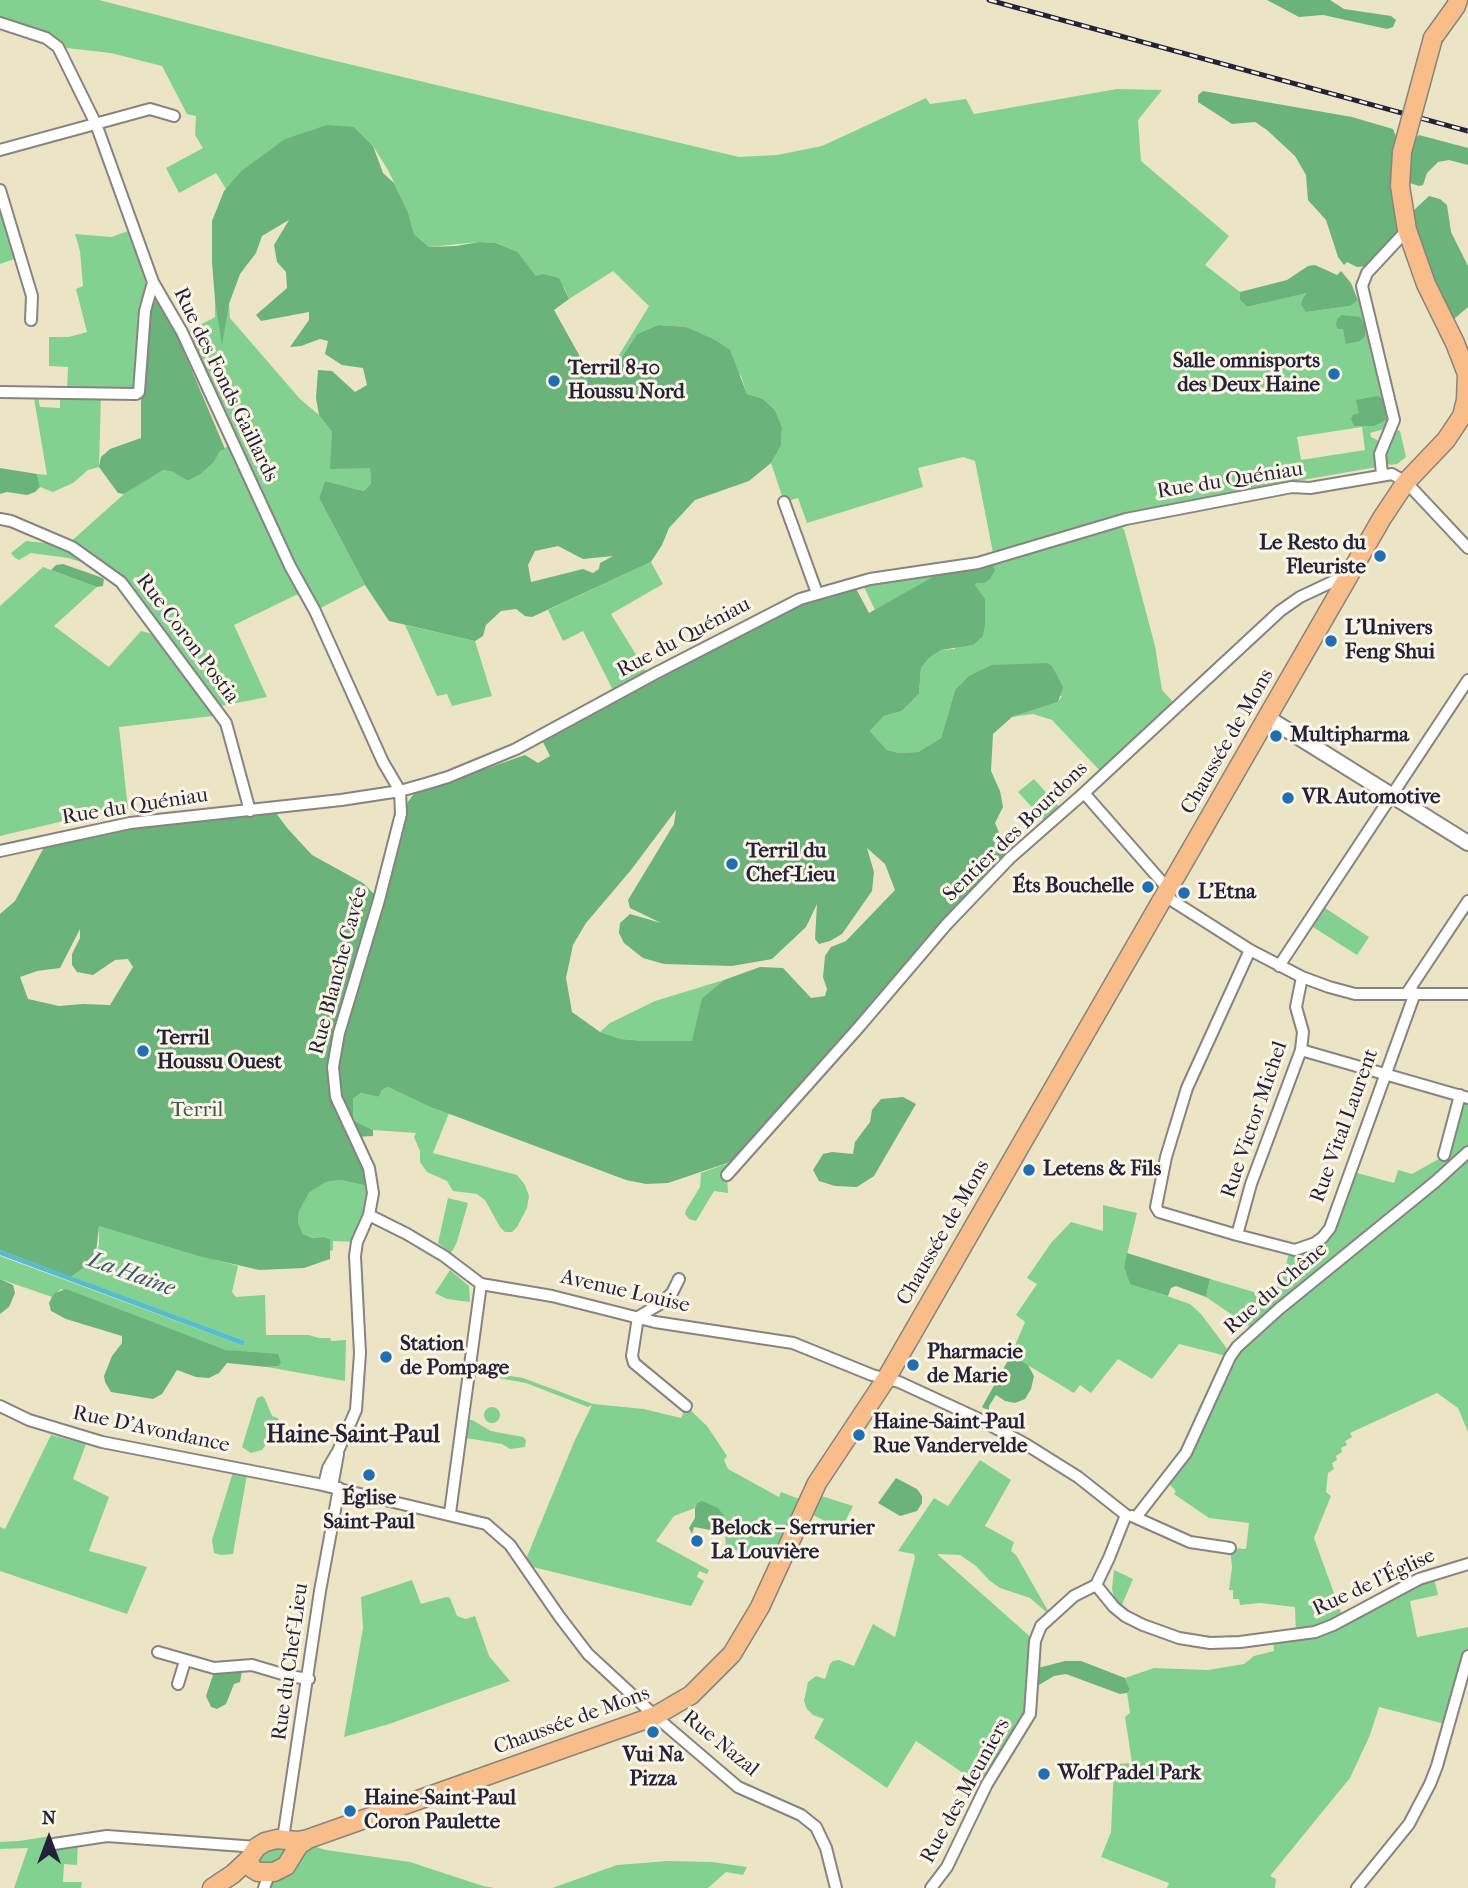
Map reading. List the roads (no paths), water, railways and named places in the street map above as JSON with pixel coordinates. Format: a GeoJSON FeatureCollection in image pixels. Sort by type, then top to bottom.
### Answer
{"type":"FeatureCollection","features":[{"type":"Feature","properties":{"kind":"main road","name":"Chaussée de Mons"},"geometry":{"type":"LineString","coordinates":[[258,1867],[286,1844],[308,1839],[655,1716],[691,1695],[721,1668],[738,1646],[760,1606],[817,1483],[886,1379],[1268,718],[1351,573],[1393,477],[1446,440],[1462,416],[1468,374],[1426,284],[1407,230],[1400,186],[1402,152],[1433,38],[1460,2]]}},
{"type":"Feature","properties":{"kind":"main road"},"geometry":{"type":"LineString","coordinates":[[212,1888],[233,1874],[258,1867],[286,1866],[286,1844]]}},
{"type":"Feature","properties":{"kind":"street","name":"Rue des Fonds Gaillards"},"geometry":{"type":"LineString","coordinates":[[0,23],[46,38],[58,47],[96,124],[153,282],[173,314],[383,762],[400,791]]}},
{"type":"Feature","properties":{"kind":"street"},"geometry":{"type":"LineString","coordinates":[[0,149],[150,109],[174,116]]}},
{"type":"Feature","properties":{"kind":"street"},"geometry":{"type":"LineString","coordinates":[[0,190],[32,296],[31,320]]}},
{"type":"Feature","properties":{"kind":"street"},"geometry":{"type":"LineString","coordinates":[[1407,230],[1367,273],[1362,286],[1394,420],[1380,454],[1393,477],[1468,548]]}},
{"type":"Feature","properties":{"kind":"street"},"geometry":{"type":"LineString","coordinates":[[0,392],[139,392],[145,311],[153,282]]}},
{"type":"Feature","properties":{"kind":"street","name":"Chaussée de Mons"},"geometry":{"type":"LineString","coordinates":[[1452,336],[1468,354]]}},
{"type":"Feature","properties":{"kind":"street","name":"Chaussée de Mons"},"geometry":{"type":"LineString","coordinates":[[1446,440],[1468,418]]}},
{"type":"Feature","properties":{"kind":"street","name":"Rue du Quéniau"},"geometry":{"type":"LineString","coordinates":[[0,851],[130,823],[250,811],[400,791],[448,777],[516,748],[663,669],[817,593],[891,575],[978,563],[1126,519],[1292,487],[1310,488],[1393,477]]}},
{"type":"Feature","properties":{"kind":"street"},"geometry":{"type":"LineString","coordinates":[[785,502],[817,593]]}},
{"type":"Feature","properties":{"kind":"street","name":"Rue Coron Postia"},"geometry":{"type":"LineString","coordinates":[[0,519],[12,521],[72,547],[121,582],[226,723],[250,811]]}},
{"type":"Feature","properties":{"kind":"street","name":"Sentier des Bourdons"},"geometry":{"type":"LineString","coordinates":[[727,1175],[955,915],[1010,858],[1280,611],[1300,597],[1351,573]]}},
{"type":"Feature","properties":{"kind":"street"},"geometry":{"type":"LineString","coordinates":[[1279,966],[1468,680]]}},
{"type":"Feature","properties":{"kind":"street"},"geometry":{"type":"LineString","coordinates":[[1268,718],[1468,843]]}},
{"type":"Feature","properties":{"kind":"street","name":"Rue Blanche Cavée"},"geometry":{"type":"LineString","coordinates":[[369,1215],[373,1197],[369,1168],[336,1097],[333,1067],[339,1033],[379,900],[401,814],[400,791]]}},
{"type":"Feature","properties":{"kind":"street"},"geometry":{"type":"LineString","coordinates":[[1084,793],[1167,893],[1250,950],[1279,966],[1302,977],[1355,994],[1468,994]]}},
{"type":"Feature","properties":{"kind":"street","name":"Rue Vital Laurent"},"geometry":{"type":"LineString","coordinates":[[1237,1235],[1290,1249],[1300,1249],[1315,1243],[1330,1228],[1411,993],[1468,901]]}},
{"type":"Feature","properties":{"kind":"street"},"geometry":{"type":"LineString","coordinates":[[1237,1235],[1159,1212],[1156,1207],[1166,1157],[1187,1088],[1250,950]]}},
{"type":"Feature","properties":{"kind":"street","name":"Rue Victor Michel"},"geometry":{"type":"LineString","coordinates":[[1237,1235],[1251,1184],[1301,1050],[1303,1032],[1296,1007],[1302,977]]}},
{"type":"Feature","properties":{"kind":"street"},"geometry":{"type":"LineString","coordinates":[[1301,1050],[1464,1096],[1444,1156]]}},
{"type":"Feature","properties":{"kind":"street","name":"Rue du Chêne"},"geometry":{"type":"LineString","coordinates":[[1131,1516],[1186,1453],[1237,1347],[1468,1152]]}},
{"type":"Feature","properties":{"kind":"street","name":"Avenue Louise"},"geometry":{"type":"LineString","coordinates":[[369,1215],[444,1256],[481,1283],[544,1294],[638,1317],[793,1343],[899,1382],[975,1417],[1027,1445],[1078,1477],[1131,1516],[1190,1542],[1230,1548]]}},
{"type":"Feature","properties":{"kind":"street","name":"Rue du Chef-Lieu"},"geometry":{"type":"LineString","coordinates":[[286,1844],[284,1832],[309,1679],[332,1487],[328,1468],[354,1416],[358,1395],[360,1353],[355,1256],[357,1242],[369,1215]]}},
{"type":"Feature","properties":{"kind":"street"},"geometry":{"type":"LineString","coordinates":[[679,1279],[671,1293],[660,1304],[638,1317],[632,1356],[634,1363],[686,1406]]}},
{"type":"Feature","properties":{"kind":"street"},"geometry":{"type":"LineString","coordinates":[[450,1513],[481,1283]]}},
{"type":"Feature","properties":{"kind":"street","name":"Rue D'Avondance"},"geometry":{"type":"LineString","coordinates":[[0,1406],[53,1429],[121,1447],[332,1487],[450,1513]]}},
{"type":"Feature","properties":{"kind":"street","name":"Rue Nazal"},"geometry":{"type":"LineString","coordinates":[[450,1513],[486,1524],[510,1545],[578,1642],[655,1716],[738,1787],[801,1815],[816,1827],[826,1848],[836,1888]]}},
{"type":"Feature","properties":{"kind":"street"},"geometry":{"type":"LineString","coordinates":[[1096,1585],[1131,1516]]}},
{"type":"Feature","properties":{"kind":"street","name":"Rue de l'Église"},"geometry":{"type":"LineString","coordinates":[[1096,1585],[1114,1607],[1143,1625],[1179,1638],[1210,1643],[1240,1642],[1315,1632],[1419,1579],[1468,1564]]}},
{"type":"Feature","properties":{"kind":"street","name":"Rue des Meuniers"},"geometry":{"type":"LineString","coordinates":[[931,1888],[954,1853],[987,1784],[1027,1722],[1032,1707],[1035,1641],[1041,1626],[1074,1597],[1096,1585]]}},
{"type":"Feature","properties":{"kind":"street"},"geometry":{"type":"LineString","coordinates":[[158,1652],[214,1668],[252,1665],[309,1679]]}},
{"type":"Feature","properties":{"kind":"street"},"geometry":{"type":"LineString","coordinates":[[1357,1888],[1409,1824],[1430,1784],[1468,1656]]}},
{"type":"Feature","properties":{"kind":"street"},"geometry":{"type":"LineString","coordinates":[[178,1684],[185,1661]]}},
{"type":"Feature","properties":{"kind":"street"},"geometry":{"type":"LineString","coordinates":[[54,1844],[107,1836],[258,1867]]}},
{"type":"Feature","properties":{"kind":"water"},"geometry":{"type":"Polygon","coordinates":[[[0,1250],[245,1341],[244,1346],[0,1255],[0,1250]]]}},
{"type":"Feature","properties":{"kind":"railway"},"geometry":{"type":"LineString","coordinates":[[989,0],[1468,131]]}},
{"type":"Feature","properties":{"kind":"place","name":"Salle omnisports des Deux Haine"},"geometry":{"type":"Point","coordinates":[1334,374]}},
{"type":"Feature","properties":{"kind":"place","name":"Terril 8-10 Houssu Nord"},"geometry":{"type":"Point","coordinates":[554,381]}},
{"type":"Feature","properties":{"kind":"place","name":"Le Resto du Fleuriste"},"geometry":{"type":"Point","coordinates":[1380,556]}},
{"type":"Feature","properties":{"kind":"place","name":"L'Univers Feng Shui"},"geometry":{"type":"Point","coordinates":[1331,641]}},
{"type":"Feature","properties":{"kind":"place","name":"Multipharma"},"geometry":{"type":"Point","coordinates":[1276,736]}},
{"type":"Feature","properties":{"kind":"place","name":"VR Automotive"},"geometry":{"type":"Point","coordinates":[1288,798]}},
{"type":"Feature","properties":{"kind":"place","name":"Terril du Chef-Lieu"},"geometry":{"type":"Point","coordinates":[732,864]}},
{"type":"Feature","properties":{"kind":"place","name":"Éts Bouchelle"},"geometry":{"type":"Point","coordinates":[1148,887]}},
{"type":"Feature","properties":{"kind":"place","name":"L'Etna"},"geometry":{"type":"Point","coordinates":[1184,893]}},
{"type":"Feature","properties":{"kind":"place","name":"Terril Houssu Ouest"},"geometry":{"type":"Point","coordinates":[143,1051]}},
{"type":"Feature","properties":{"kind":"place","name":"Letens & Fils"},"geometry":{"type":"Point","coordinates":[1029,1170]}},
{"type":"Feature","properties":{"kind":"place","name":"Station de Pompage"},"geometry":{"type":"Point","coordinates":[386,1357]}},
{"type":"Feature","properties":{"kind":"place","name":"Pharmacie de Marie"},"geometry":{"type":"Point","coordinates":[913,1365]}},
{"type":"Feature","properties":{"kind":"place","name":"Haine-Saint-Paul Rue Vandervelde"},"geometry":{"type":"Point","coordinates":[859,1435]}},
{"type":"Feature","properties":{"kind":"place","name":"Église Saint-Paul"},"geometry":{"type":"Point","coordinates":[369,1475]}},
{"type":"Feature","properties":{"kind":"place","name":"Belock – Serrurier La Louvière"},"geometry":{"type":"Point","coordinates":[697,1541]}},
{"type":"Feature","properties":{"kind":"place","name":"Vui Na Pizza"},"geometry":{"type":"Point","coordinates":[653,1732]}},
{"type":"Feature","properties":{"kind":"place","name":"Wolf Padel Park"},"geometry":{"type":"Point","coordinates":[1044,1774]}},
{"type":"Feature","properties":{"kind":"place","name":"Haine-Saint-Paul Coron Paulette"},"geometry":{"type":"Point","coordinates":[350,1811]}},
{"type":"Feature","properties":{"kind":"district","name":"Haine-Saint-Paul"},"geometry":{"type":"Point","coordinates":[353,1436]}},
{"type":"Feature","properties":{"kind":"park label","name":"Terril"},"geometry":{"type":"Point","coordinates":[197,1111]}},
{"type":"Feature","properties":{"kind":"water label","name":"La Haine"},"geometry":{"type":"Point","coordinates":[131,1275]}}]}
